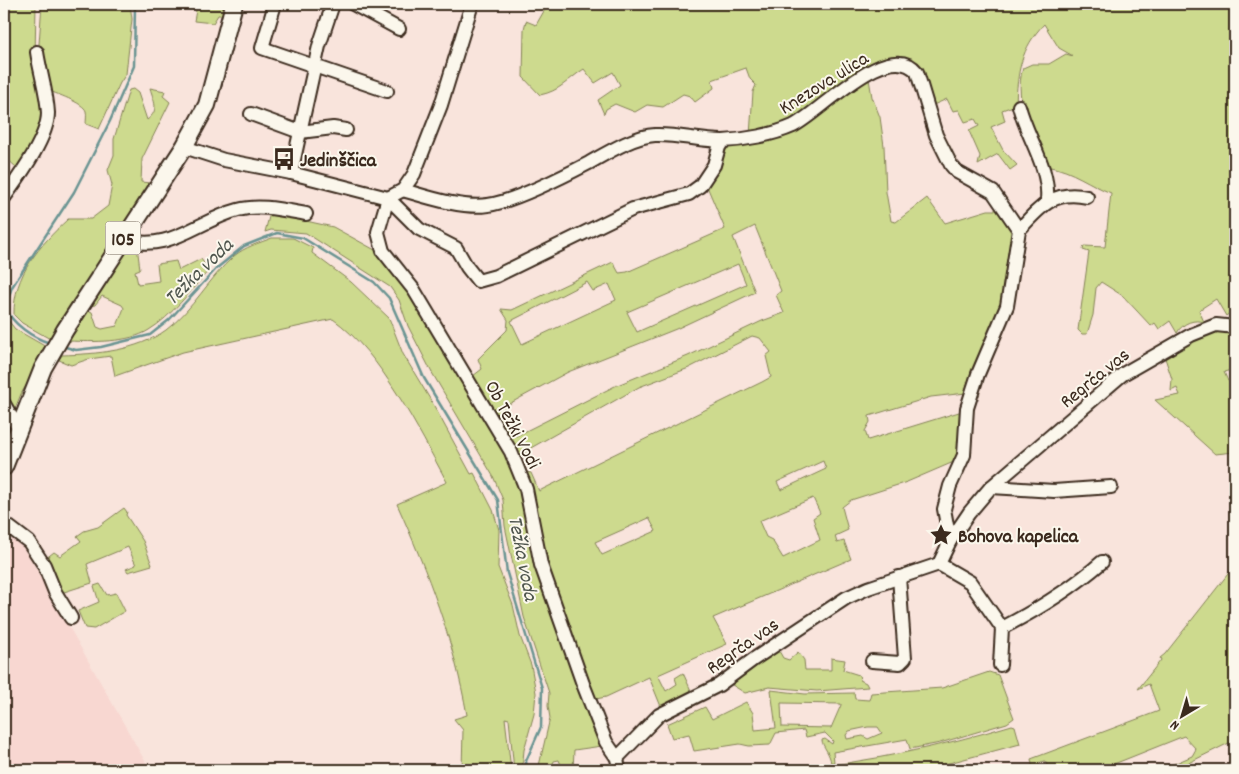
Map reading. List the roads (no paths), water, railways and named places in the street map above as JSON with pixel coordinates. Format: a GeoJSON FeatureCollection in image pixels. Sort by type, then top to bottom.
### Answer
{"type":"FeatureCollection","features":[{"type":"Feature","properties":{"kind":"main road","name":"105"},"geometry":{"type":"LineString","coordinates":[[4,467],[44,368],[65,330],[122,239],[184,147],[207,104],[234,4]]}},
{"type":"Feature","properties":{"kind":"street"},"geometry":{"type":"LineString","coordinates":[[275,4],[262,48],[387,91]]}},
{"type":"Feature","properties":{"kind":"street"},"geometry":{"type":"LineString","coordinates":[[291,173],[316,67],[319,46],[333,4]]}},
{"type":"Feature","properties":{"kind":"street"},"geometry":{"type":"LineString","coordinates":[[353,4],[399,29]]}},
{"type":"Feature","properties":{"kind":"street"},"geometry":{"type":"LineString","coordinates":[[388,198],[403,190],[414,174],[441,105],[472,4]]}},
{"type":"Feature","properties":{"kind":"street"},"geometry":{"type":"LineString","coordinates":[[4,198],[27,164],[43,132],[48,115],[37,52]]}},
{"type":"Feature","properties":{"kind":"street","name":"Knezova ulica"},"geometry":{"type":"LineString","coordinates":[[723,141],[790,127],[804,120],[858,78],[878,68],[896,62],[905,62],[911,64],[917,72],[936,136],[951,165],[957,172],[993,192],[1019,230]]}},
{"type":"Feature","properties":{"kind":"street"},"geometry":{"type":"LineString","coordinates":[[1019,106],[1023,122],[1046,177],[1047,201]]}},
{"type":"Feature","properties":{"kind":"street"},"geometry":{"type":"LineString","coordinates":[[251,114],[300,132],[333,128],[346,130]]}},
{"type":"Feature","properties":{"kind":"street"},"geometry":{"type":"LineString","coordinates":[[184,147],[224,160],[291,173],[388,198],[419,229],[456,248],[478,281],[496,276],[633,209],[689,194],[700,186],[714,165],[719,147],[723,141],[653,135],[613,149],[524,193],[488,206],[460,204],[403,190]]}},
{"type":"Feature","properties":{"kind":"street"},"geometry":{"type":"LineString","coordinates":[[950,541],[944,510],[950,486],[964,456],[967,408],[981,366],[1007,306],[1019,230],[1047,201],[1069,195],[1087,197]]}},
{"type":"Feature","properties":{"kind":"street","name":"Ob Težki Vodi"},"geometry":{"type":"LineString","coordinates":[[388,198],[378,232],[382,251],[414,290],[511,452],[526,489],[544,574],[586,692],[606,742],[618,764]]}},
{"type":"Feature","properties":{"kind":"street"},"geometry":{"type":"LineString","coordinates":[[122,239],[132,242],[166,241],[203,226],[224,214],[250,208],[306,214]]}},
{"type":"Feature","properties":{"kind":"street","name":"Regrča vas"},"geometry":{"type":"LineString","coordinates":[[618,764],[659,716],[719,686],[754,658],[846,598],[899,577],[939,564],[950,541],[969,513],[991,487],[1123,374],[1191,335],[1216,325],[1235,327]]}},
{"type":"Feature","properties":{"kind":"street"},"geometry":{"type":"LineString","coordinates":[[4,404],[19,430]]}},
{"type":"Feature","properties":{"kind":"street"},"geometry":{"type":"LineString","coordinates":[[991,487],[1054,491],[1111,487]]}},
{"type":"Feature","properties":{"kind":"street"},"geometry":{"type":"LineString","coordinates":[[4,523],[29,542],[44,565],[55,592],[71,618]]}},
{"type":"Feature","properties":{"kind":"street"},"geometry":{"type":"LineString","coordinates":[[1002,628],[1042,608],[1074,587],[1102,562]]}},
{"type":"Feature","properties":{"kind":"street"},"geometry":{"type":"LineString","coordinates":[[939,564],[970,582],[1002,628],[1000,664]]}},
{"type":"Feature","properties":{"kind":"street"},"geometry":{"type":"LineString","coordinates":[[872,661],[900,663],[905,658],[899,577]]}},
{"type":"Feature","properties":{"kind":"waterway","name":"Težka voda"},"geometry":{"type":"LineString","coordinates":[[50,343],[37,338],[18,325],[5,307],[12,287],[74,192],[110,121],[134,66],[135,4]]}},
{"type":"Feature","properties":{"kind":"waterway","name":"Težka voda"},"geometry":{"type":"LineString","coordinates":[[62,346],[76,350],[101,347],[150,335],[169,320],[217,268],[244,246],[277,233],[303,238],[374,282],[389,298],[424,378],[498,500],[507,573],[542,688],[541,727],[526,761],[527,770]]}},
{"type":"Feature","properties":{"kind":"place","name":"Jedinščica"},"geometry":{"type":"Point","coordinates":[284,159]}},
{"type":"Feature","properties":{"kind":"place","name":"Bohova kapelica"},"geometry":{"type":"Point","coordinates":[941,535]}}]}
